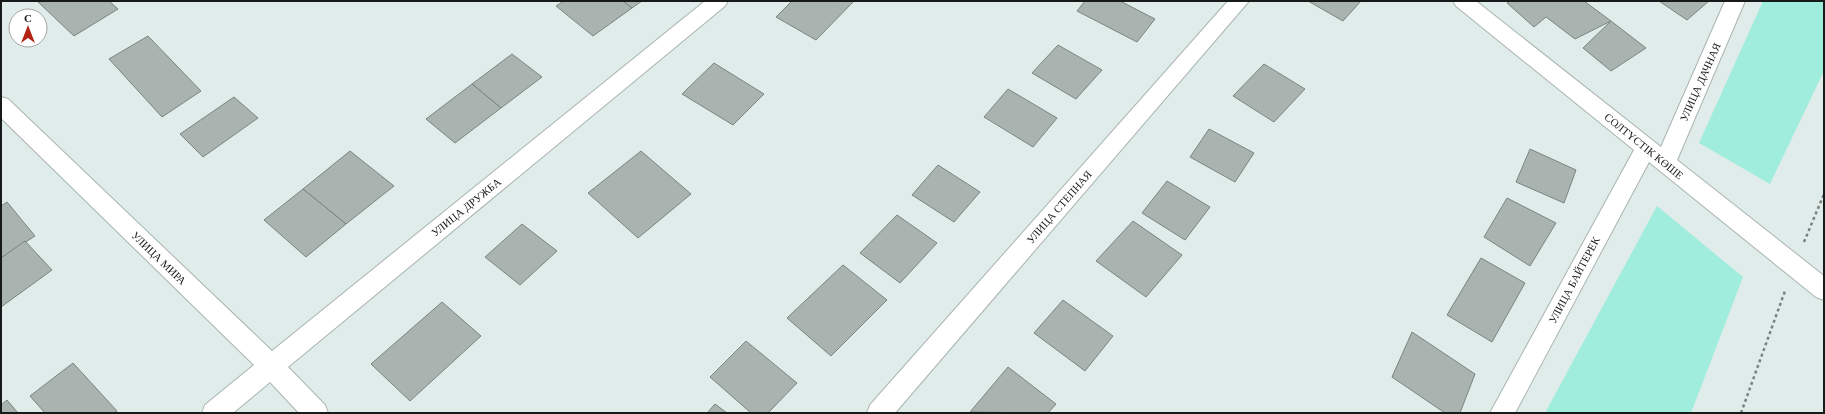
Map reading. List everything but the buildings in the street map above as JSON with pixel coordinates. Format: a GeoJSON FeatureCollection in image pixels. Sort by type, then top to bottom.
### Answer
{"type":"FeatureCollection","features":[{"type":"Feature","properties":{"kind":"street","name":"УЛИЦА ДРУЖБА"},"geometry":{"type":"LineString","coordinates":[[214,413],[718,1]]}},
{"type":"Feature","properties":{"kind":"street","name":"УЛИЦА СТЕПНАЯ"},"geometry":{"type":"LineString","coordinates":[[879,413],[1239,1]]}},
{"type":"Feature","properties":{"kind":"street","name":"СОЛТҮСТІК КӨШЕ"},"geometry":{"type":"LineString","coordinates":[[1463,1],[1824,290]]}},
{"type":"Feature","properties":{"kind":"street","name":"УЛИЦА ДАЧНАЯ"},"geometry":{"type":"LineString","coordinates":[[1665,163],[1735,1]]}},
{"type":"Feature","properties":{"kind":"street","name":"УЛИЦА МИРА"},"geometry":{"type":"LineString","coordinates":[[1,105],[271,366],[316,413]]}},
{"type":"Feature","properties":{"kind":"street","name":"УЛИЦА БАЙТЕРЕК"},"geometry":{"type":"LineString","coordinates":[[1502,413],[1646,147]]}},
{"type":"Feature","properties":{"kind":"path"},"geometry":{"type":"LineString","coordinates":[[1742,413],[1794,266],[1824,194]]}},
{"type":"Feature","properties":{"kind":"green space"},"geometry":{"type":"Polygon","coordinates":[[[1763,1],[1824,1],[1824,71],[1770,184],[1699,143],[1763,1]]]}},
{"type":"Feature","properties":{"kind":"green space"},"geometry":{"type":"Polygon","coordinates":[[[1657,206],[1743,277],[1691,413],[1545,413],[1657,206]]]}}]}
